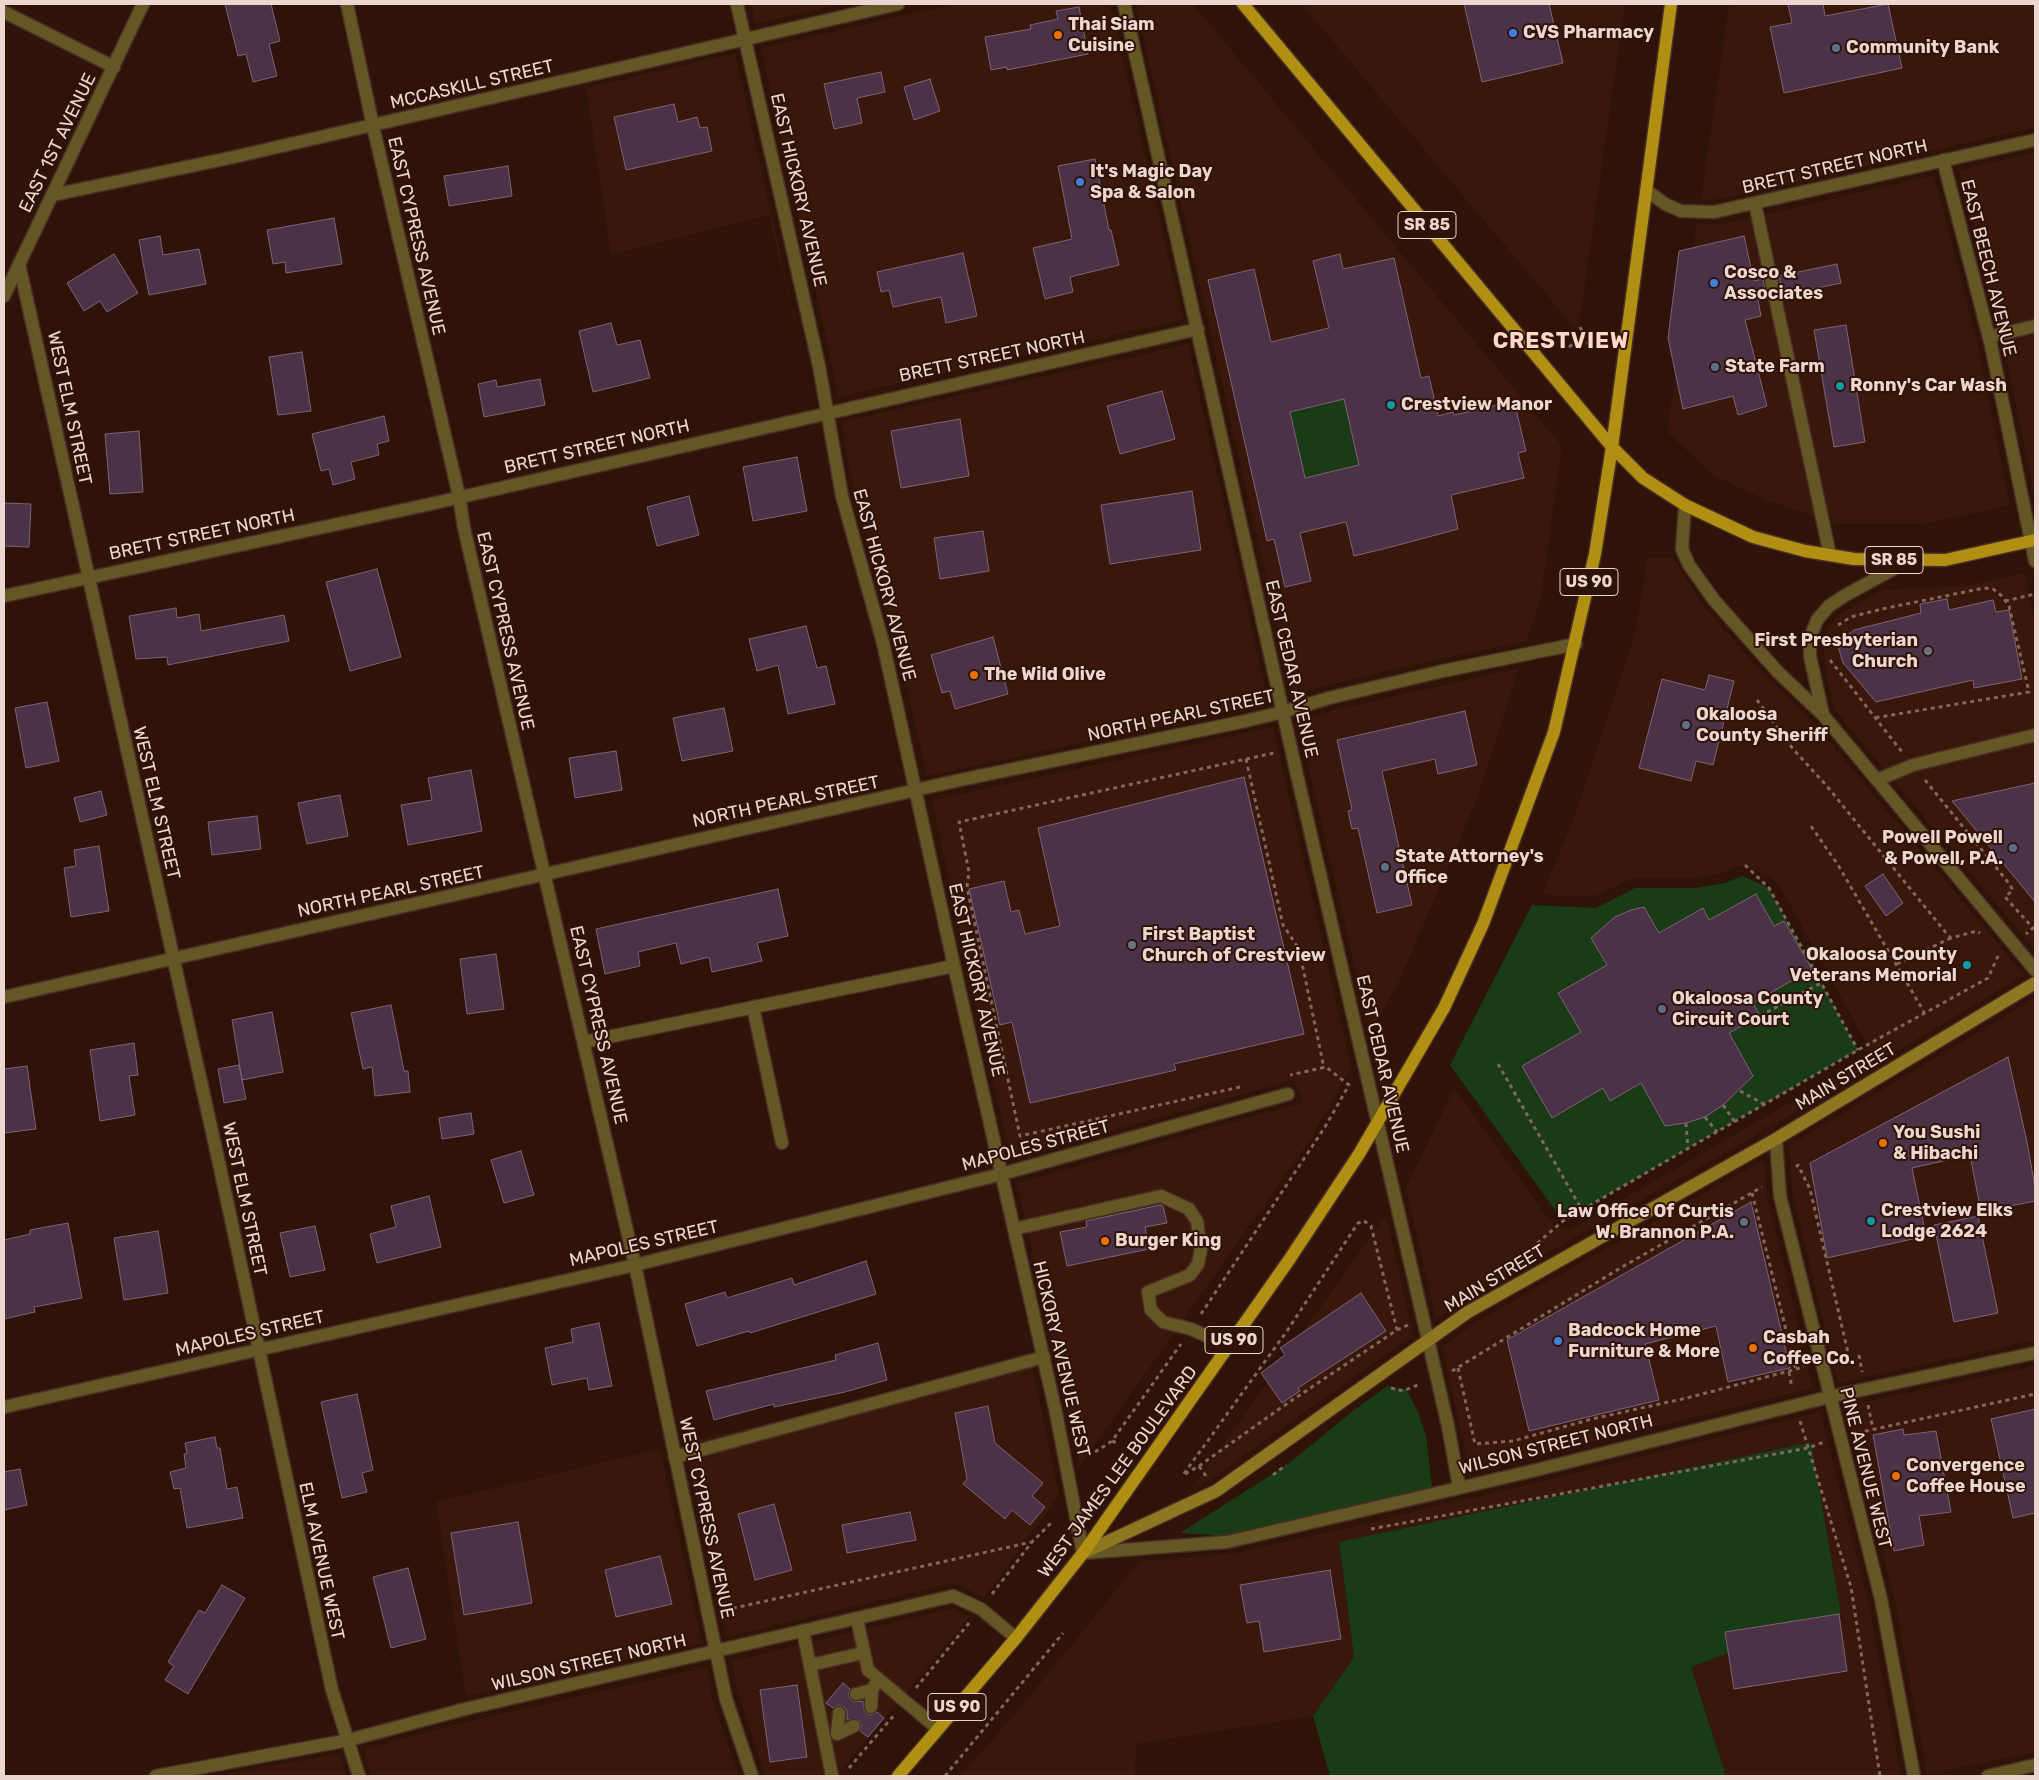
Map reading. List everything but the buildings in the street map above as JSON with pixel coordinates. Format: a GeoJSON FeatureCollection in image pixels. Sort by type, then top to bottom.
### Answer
{"type":"FeatureCollection","features":[{"type":"Feature","properties":{"kind":"main road","name":"SR 85"},"geometry":{"type":"LineString","coordinates":[[1243,4],[1612,447],[1643,478],[1684,505],[1753,537],[1805,551],[1854,559],[1945,560],[2033,540]]}},
{"type":"Feature","properties":{"kind":"main road","name":"US 90"},"geometry":{"type":"LineString","coordinates":[[1378,1122],[1444,1008],[1483,924],[1554,732],[1576,644],[1595,554],[1612,447],[1671,4]]}},
{"type":"Feature","properties":{"kind":"main road","name":"WEST JAMES LEE BOULEVARD"},"geometry":{"type":"LineString","coordinates":[[898,1776],[1016,1638],[1083,1553],[1229,1346],[1343,1179],[1378,1122]]}},
{"type":"Feature","properties":{"kind":"street","name":"EAST 1ST AVENUE"},"geometry":{"type":"LineString","coordinates":[[4,296],[143,4]]}},
{"type":"Feature","properties":{"kind":"street","name":"EAST CYPRESS AVENUE"},"geometry":{"type":"LineString","coordinates":[[347,4],[373,126],[459,496],[464,528],[635,1265]]}},
{"type":"Feature","properties":{"kind":"street","name":"EAST HICKORY AVENUE"},"geometry":{"type":"LineString","coordinates":[[737,4],[819,366],[842,496],[883,643],[1002,1174]]}},
{"type":"Feature","properties":{"kind":"street","name":"MCCASKILL STREET"},"geometry":{"type":"LineString","coordinates":[[53,195],[373,126],[745,38],[898,4]]}},
{"type":"Feature","properties":{"kind":"street","name":"EAST CEDAR AVENUE"},"geometry":{"type":"LineString","coordinates":[[1124,4],[1291,749],[1428,1341],[1459,1487]]}},
{"type":"Feature","properties":{"kind":"street"},"geometry":{"type":"LineString","coordinates":[[4,12],[114,66]]}},
{"type":"Feature","properties":{"kind":"street","name":"BRETT STREET NORTH"},"geometry":{"type":"LineString","coordinates":[[1646,190],[1665,204],[1681,210],[1714,212],[2035,140]]}},
{"type":"Feature","properties":{"kind":"street","name":"EAST BEECH AVENUE"},"geometry":{"type":"LineString","coordinates":[[1943,160],[1988,337],[2033,540],[2035,561]]}},
{"type":"Feature","properties":{"kind":"street"},"geometry":{"type":"LineString","coordinates":[[1754,204],[1830,555]]}},
{"type":"Feature","properties":{"kind":"street","name":"WEST ELM STREET"},"geometry":{"type":"LineString","coordinates":[[19,264],[257,1350]]}},
{"type":"Feature","properties":{"kind":"street"},"geometry":{"type":"LineString","coordinates":[[1988,337],[2035,326]]}},
{"type":"Feature","properties":{"kind":"street","name":"BRETT STREET NORTH"},"geometry":{"type":"LineString","coordinates":[[4,596],[459,496],[1198,329]]}},
{"type":"Feature","properties":{"kind":"street"},"geometry":{"type":"LineString","coordinates":[[1684,505],[1682,549],[1689,565],[1714,600],[1776,671],[1823,715],[2035,970]]}},
{"type":"Feature","properties":{"kind":"street"},"geometry":{"type":"LineString","coordinates":[[1823,715],[1810,656],[1810,638],[1817,620],[1829,606],[1844,596],[1910,560]]}},
{"type":"Feature","properties":{"kind":"street","name":"NORTH PEARL STREET"},"geometry":{"type":"LineString","coordinates":[[4,997],[172,957],[716,834],[1283,712],[1329,698],[1443,671],[1576,644]]}},
{"type":"Feature","properties":{"kind":"street"},"geometry":{"type":"LineString","coordinates":[[1877,780],[1913,765],[2035,735]]}},
{"type":"Feature","properties":{"kind":"street"},"geometry":{"type":"LineString","coordinates":[[584,1042],[954,966]]}},
{"type":"Feature","properties":{"kind":"street","name":"MAIN STREET"},"geometry":{"type":"LineString","coordinates":[[1083,1553],[1216,1491],[1468,1312],[1776,1139],[2035,983]]}},
{"type":"Feature","properties":{"kind":"street"},"geometry":{"type":"LineString","coordinates":[[753,1008],[782,1143]]}},
{"type":"Feature","properties":{"kind":"street","name":"MAPOLES STREET"},"geometry":{"type":"LineString","coordinates":[[4,1407],[635,1265],[1002,1174],[1288,1094]]}},
{"type":"Feature","properties":{"kind":"street","name":"PINE AVENUE WEST"},"geometry":{"type":"LineString","coordinates":[[1776,1139],[1780,1196],[1820,1364],[1881,1599],[1914,1776]]}},
{"type":"Feature","properties":{"kind":"street","name":"HICKORY AVENUE WEST"},"geometry":{"type":"LineString","coordinates":[[1002,1174],[1044,1357],[1072,1489],[1083,1553]]}},
{"type":"Feature","properties":{"kind":"street"},"geometry":{"type":"LineString","coordinates":[[1014,1229],[1161,1196],[1189,1209],[1197,1221],[1201,1250],[1198,1264],[1190,1276],[1148,1292],[1151,1310],[1163,1322],[1191,1329],[1229,1346]]}},
{"type":"Feature","properties":{"kind":"street","name":"WEST CYPRESS AVENUE"},"geometry":{"type":"LineString","coordinates":[[635,1265],[726,1699],[752,1776]]}},
{"type":"Feature","properties":{"kind":"street","name":"ELM AVENUE WEST"},"geometry":{"type":"LineString","coordinates":[[257,1350],[332,1690],[359,1776]]}},
{"type":"Feature","properties":{"kind":"street","name":"WILSON STREET NORTH"},"geometry":{"type":"LineString","coordinates":[[1083,1553],[1227,1542],[1532,1471],[1829,1397],[2035,1353]]}},
{"type":"Feature","properties":{"kind":"street"},"geometry":{"type":"LineString","coordinates":[[675,1457],[1044,1357]]}},
{"type":"Feature","properties":{"kind":"street","name":"WILSON STREET NORTH"},"geometry":{"type":"LineString","coordinates":[[156,1776],[349,1740],[465,1709],[953,1596],[980,1609],[1016,1638]]}},
{"type":"Feature","properties":{"kind":"street"},"geometry":{"type":"LineString","coordinates":[[857,1619],[863,1653],[875,1685],[871,1707]]}},
{"type":"Feature","properties":{"kind":"street"},"geometry":{"type":"LineString","coordinates":[[803,1632],[832,1776]]}},
{"type":"Feature","properties":{"kind":"street"},"geometry":{"type":"LineString","coordinates":[[810,1665],[863,1653]]}},
{"type":"Feature","properties":{"kind":"street"},"geometry":{"type":"LineString","coordinates":[[875,1685],[905,1702],[938,1730]]}},
{"type":"Feature","properties":{"kind":"street"},"geometry":{"type":"LineString","coordinates":[[856,1694],[875,1685]]}},
{"type":"Feature","properties":{"kind":"street"},"geometry":{"type":"LineString","coordinates":[[827,1751],[837,1734],[839,1713]]}},
{"type":"Feature","properties":{"kind":"street"},"geometry":{"type":"LineString","coordinates":[[837,1734],[854,1726]]}},
{"type":"Feature","properties":{"kind":"street"},"geometry":{"type":"LineString","coordinates":[[1988,1776],[2035,1765]]}},
{"type":"Feature","properties":{"kind":"path"},"geometry":{"type":"LineString","coordinates":[[1580,327],[1589,346]]}},
{"type":"Feature","properties":{"kind":"path"},"geometry":{"type":"LineString","coordinates":[[1569,346],[1584,336]]}},
{"type":"Feature","properties":{"kind":"path"},"geometry":{"type":"LineString","coordinates":[[1817,620],[1830,635],[1833,629],[1850,617],[1962,592],[1984,588],[1993,589],[2005,601],[2014,623],[2029,692],[1874,718]]}},
{"type":"Feature","properties":{"kind":"path"},"geometry":{"type":"LineString","coordinates":[[2005,601],[2035,594]]}},
{"type":"Feature","properties":{"kind":"path"},"geometry":{"type":"LineString","coordinates":[[1506,1268],[1563,1221],[1924,1012],[1988,978],[1998,957],[2033,928],[2004,897],[2013,890],[1874,718],[1835,668],[1826,652]]}},
{"type":"Feature","properties":{"kind":"path"},"geometry":{"type":"LineString","coordinates":[[1758,700],[1792,749],[1826,785],[1952,938]]}},
{"type":"Feature","properties":{"kind":"path"},"geometry":{"type":"LineString","coordinates":[[1248,1085],[1020,1136],[967,887],[969,872],[959,822],[1291,749]]}},
{"type":"Feature","properties":{"kind":"path"},"geometry":{"type":"LineString","coordinates":[[1095,1452],[1112,1441],[1191,1329],[1325,1127],[1349,1085],[1324,1068],[1299,949],[1283,925],[1246,759]]}},
{"type":"Feature","properties":{"kind":"path"},"geometry":{"type":"LineString","coordinates":[[1811,826],[1838,865],[1924,1012]]}},
{"type":"Feature","properties":{"kind":"path"},"geometry":{"type":"LineString","coordinates":[[1745,865],[1769,888],[1858,1050]]}},
{"type":"Feature","properties":{"kind":"path"},"geometry":{"type":"LineString","coordinates":[[1897,964],[1952,938],[1977,931],[1984,936]]}},
{"type":"Feature","properties":{"kind":"path"},"geometry":{"type":"LineString","coordinates":[[1996,953],[1998,957]]}},
{"type":"Feature","properties":{"kind":"path"},"geometry":{"type":"LineString","coordinates":[[1760,1016],[1821,983]]}},
{"type":"Feature","properties":{"kind":"path"},"geometry":{"type":"LineString","coordinates":[[1498,1064],[1582,1210]]}},
{"type":"Feature","properties":{"kind":"path"},"geometry":{"type":"LineString","coordinates":[[1286,1076],[1324,1068]]}},
{"type":"Feature","properties":{"kind":"path"},"geometry":{"type":"LineString","coordinates":[[1740,1091],[1764,1104]]}},
{"type":"Feature","properties":{"kind":"path"},"geometry":{"type":"LineString","coordinates":[[1723,1105],[1735,1122]]}},
{"type":"Feature","properties":{"kind":"path"},"geometry":{"type":"LineString","coordinates":[[1706,1116],[1716,1132]]}},
{"type":"Feature","properties":{"kind":"path"},"geometry":{"type":"LineString","coordinates":[[1686,1123],[1688,1149]]}},
{"type":"Feature","properties":{"kind":"path"},"geometry":{"type":"LineString","coordinates":[[1458,1368],[1475,1444],[1513,1441],[1592,1419],[1849,1356],[1810,1189],[1798,1165]]}},
{"type":"Feature","properties":{"kind":"path"},"geometry":{"type":"LineString","coordinates":[[1388,1387],[1403,1390],[1458,1368],[1622,1267],[1752,1193],[1796,1370]]}},
{"type":"Feature","properties":{"kind":"path"},"geometry":{"type":"LineString","coordinates":[[1364,1221],[1371,1226],[1397,1330],[1282,1407],[1199,1466],[1183,1475],[1287,1331],[1358,1223],[1364,1221]]}},
{"type":"Feature","properties":{"kind":"path"},"geometry":{"type":"LineString","coordinates":[[1789,1372],[1808,1448],[1851,1587],[1880,1776]]}},
{"type":"Feature","properties":{"kind":"path"},"geometry":{"type":"LineString","coordinates":[[1366,1530],[1808,1448],[1840,1437],[2035,1394]]}},
{"type":"Feature","properties":{"kind":"path"},"geometry":{"type":"LineString","coordinates":[[1112,1441],[1117,1444]]}},
{"type":"Feature","properties":{"kind":"path"},"geometry":{"type":"LineString","coordinates":[[1271,1476],[1292,1461]]}},
{"type":"Feature","properties":{"kind":"path"},"geometry":{"type":"LineString","coordinates":[[848,1769],[905,1702],[1032,1542],[1051,1523]]}},
{"type":"Feature","properties":{"kind":"path"},"geometry":{"type":"LineString","coordinates":[[708,1614],[1032,1542]]}},
{"type":"Feature","properties":{"kind":"path"},"geometry":{"type":"LineString","coordinates":[[945,1776],[1063,1633]]}},
{"type":"Feature","properties":{"kind":"shaded area"},"geometry":{"type":"Polygon","coordinates":[[[751,4],[842,4],[755,24],[751,4]]]}},
{"type":"Feature","properties":{"kind":"shaded area"},"geometry":{"type":"Polygon","coordinates":[[[954,4],[1110,4],[1183,320],[837,397],[832,365],[761,48],[954,4]]]}},
{"type":"Feature","properties":{"kind":"shaded area"},"geometry":{"type":"Polygon","coordinates":[[[1136,4],[1193,4],[1562,446],[1541,598],[1527,641],[1324,686],[1293,696],[1136,4]]]}},
{"type":"Feature","properties":{"kind":"shaded area"},"geometry":{"type":"Polygon","coordinates":[[[1302,4],[1625,4],[1578,332],[1438,166],[1302,4]]]}},
{"type":"Feature","properties":{"kind":"shaded area"},"geometry":{"type":"Polygon","coordinates":[[[1729,4],[2035,4],[2035,127],[1750,193],[1712,200],[1701,199],[1729,4]]]}},
{"type":"Feature","properties":{"kind":"shaded area"},"geometry":{"type":"Polygon","coordinates":[[[735,53],[807,372],[769,215],[611,255],[586,88],[735,53]]]}},
{"type":"Feature","properties":{"kind":"shaded area"},"geometry":{"type":"Polygon","coordinates":[[[2035,152],[2035,498],[2003,343],[1959,170],[2035,152]]]}},
{"type":"Feature","properties":{"kind":"shaded area"},"geometry":{"type":"Polygon","coordinates":[[[1934,175],[1978,346],[2010,505],[1924,524],[1838,524],[1764,499],[1714,476],[1667,432],[1697,223],[1718,224],[1759,216],[1934,175]]]}},
{"type":"Feature","properties":{"kind":"shaded area"},"geometry":{"type":"Polygon","coordinates":[[[1188,344],[1268,703],[927,776],[896,641],[855,494],[841,422],[1188,344]]]}},
{"type":"Feature","properties":{"kind":"shaded area"},"geometry":{"type":"Polygon","coordinates":[[[1647,558],[1673,558],[1704,607],[1767,678],[1811,720],[1813,729],[1818,728],[2024,975],[1771,1127],[1762,1127],[1762,1132],[1460,1302],[1436,1319],[1406,1188],[1454,1088],[1554,1226],[1570,1230],[1865,1059],[1868,1046],[1779,885],[1748,867],[1738,866],[1721,873],[1692,878],[1634,878],[1593,897],[1542,895],[1577,810],[1636,630],[1647,558]]]}},
{"type":"Feature","properties":{"kind":"shaded area"},"geometry":{"type":"Polygon","coordinates":[[[2025,573],[2035,625],[2035,950],[1835,710],[1828,683],[1823,641],[1829,627],[1839,615],[1883,590],[1965,586],[2025,573]]]}},
{"type":"Feature","properties":{"kind":"shaded area"},"geometry":{"type":"Polygon","coordinates":[[[1519,668],[1477,799],[1398,984],[1370,1034],[1298,721],[1334,710],[1519,668]]]}},
{"type":"Feature","properties":{"kind":"shaded area"},"geometry":{"type":"Polygon","coordinates":[[[1273,727],[1351,1067],[1312,1137],[1080,1466],[1017,1183],[1304,1102],[1294,1080],[1011,1159],[932,800],[1273,727]]]}},
{"type":"Feature","properties":{"kind":"shaded area"},"geometry":{"type":"Polygon","coordinates":[[[2035,998],[2035,1340],[1838,1383],[1793,1195],[1789,1146],[2035,998]]]}},
{"type":"Feature","properties":{"kind":"shaded area"},"geometry":{"type":"Polygon","coordinates":[[[1764,1160],[1767,1197],[1813,1388],[1470,1472],[1442,1347],[1476,1322],[1764,1160]]]}},
{"type":"Feature","properties":{"kind":"shaded area"},"geometry":{"type":"Polygon","coordinates":[[[1386,1215],[1413,1335],[1208,1481],[1193,1487],[1386,1215]]]}},
{"type":"Feature","properties":{"kind":"shaded area"},"geometry":{"type":"Polygon","coordinates":[[[1031,1360],[1059,1495],[984,1598],[959,1585],[949,1584],[726,1637],[685,1443],[1031,1360]]]}},
{"type":"Feature","properties":{"kind":"shaded area"},"geometry":{"type":"Polygon","coordinates":[[[2035,1366],[2035,1752],[1927,1774],[1894,1598],[1845,1406],[2035,1366]]]}},
{"type":"Feature","properties":{"kind":"shaded area"},"geometry":{"type":"Polygon","coordinates":[[[1820,1412],[1868,1600],[1901,1776],[1726,1776],[1691,1667],[1841,1612],[1811,1442],[1339,1542],[1354,1657],[1313,1716],[1136,1744],[1135,1776],[960,1776],[1016,1713],[1140,1561],[1231,1554],[1474,1498],[1820,1412]]]}},
{"type":"Feature","properties":{"kind":"shaded area"},"geometry":{"type":"Polygon","coordinates":[[[660,1449],[702,1643],[466,1696],[436,1502],[660,1449]]]}},
{"type":"Feature","properties":{"kind":"shaded area"},"geometry":{"type":"Polygon","coordinates":[[[953,1608],[970,1617],[836,1776],[765,1776],[739,1698],[732,1661],[953,1608]]]}},
{"type":"Feature","properties":{"kind":"shaded area"},"geometry":{"type":"Polygon","coordinates":[[[707,1667],[713,1701],[739,1776],[372,1776],[364,1749],[470,1721],[707,1667]]]}},
{"type":"Feature","properties":{"kind":"shaded area"},"geometry":{"type":"Polygon","coordinates":[[[339,1754],[346,1776],[218,1776],[242,1771],[339,1754]]]}},
{"type":"Feature","properties":{"kind":"green space"},"geometry":{"type":"Polygon","coordinates":[[[1341,384],[1359,465],[1290,481],[1303,470],[1290,412],[1334,402],[1341,384]]]}},
{"type":"Feature","properties":{"kind":"green space"},"geometry":{"type":"Polygon","coordinates":[[[1743,876],[1769,888],[1858,1050],[1563,1221],[1450,1065],[1532,905],[1596,908],[1635,888],[1695,888],[1725,883],[1743,876]]]}},
{"type":"Feature","properties":{"kind":"green space"},"geometry":{"type":"Polygon","coordinates":[[[1387,1386],[1406,1389],[1418,1412],[1426,1436],[1432,1487],[1409,1496],[1229,1536],[1180,1533],[1288,1464],[1387,1386]]]}},
{"type":"Feature","properties":{"kind":"green space"},"geometry":{"type":"Polygon","coordinates":[[[1811,1442],[1841,1613],[1691,1667],[1726,1776],[1330,1776],[1313,1716],[1354,1657],[1339,1542],[1811,1442]]]}},
{"type":"Feature","properties":{"kind":"place","name":"CVS Pharmacy"},"geometry":{"type":"Point","coordinates":[1513,33]}},
{"type":"Feature","properties":{"kind":"place","name":"Thai Siam Cuisine"},"geometry":{"type":"Point","coordinates":[1058,35]}},
{"type":"Feature","properties":{"kind":"place","name":"Community Bank"},"geometry":{"type":"Point","coordinates":[1836,48]}},
{"type":"Feature","properties":{"kind":"place","name":"It's Magic Day Spa & Salon"},"geometry":{"type":"Point","coordinates":[1080,182]}},
{"type":"Feature","properties":{"kind":"place","name":"Cosco & Associates"},"geometry":{"type":"Point","coordinates":[1714,283]}},
{"type":"Feature","properties":{"kind":"place","name":"State Farm"},"geometry":{"type":"Point","coordinates":[1715,367]}},
{"type":"Feature","properties":{"kind":"place","name":"Ronny's Car Wash"},"geometry":{"type":"Point","coordinates":[1840,386]}},
{"type":"Feature","properties":{"kind":"place","name":"Crestview Manor"},"geometry":{"type":"Point","coordinates":[1391,405]}},
{"type":"Feature","properties":{"kind":"place","name":"First Presbyterian Church"},"geometry":{"type":"Point","coordinates":[1928,651]}},
{"type":"Feature","properties":{"kind":"place","name":"The Wild Olive"},"geometry":{"type":"Point","coordinates":[974,675]}},
{"type":"Feature","properties":{"kind":"place","name":"Okaloosa County Sheriff"},"geometry":{"type":"Point","coordinates":[1686,725]}},
{"type":"Feature","properties":{"kind":"place","name":"Powell Powell & Powell, P.A."},"geometry":{"type":"Point","coordinates":[2013,848]}},
{"type":"Feature","properties":{"kind":"place","name":"State Attorney's Office"},"geometry":{"type":"Point","coordinates":[1385,867]}},
{"type":"Feature","properties":{"kind":"place","name":"First Baptist Church of Crestview"},"geometry":{"type":"Point","coordinates":[1132,945]}},
{"type":"Feature","properties":{"kind":"place","name":"Okaloosa County Veterans Memorial"},"geometry":{"type":"Point","coordinates":[1967,965]}},
{"type":"Feature","properties":{"kind":"place","name":"Okaloosa County Circuit Court"},"geometry":{"type":"Point","coordinates":[1662,1009]}},
{"type":"Feature","properties":{"kind":"place","name":"You Sushi & Hibachi"},"geometry":{"type":"Point","coordinates":[1883,1143]}},
{"type":"Feature","properties":{"kind":"place","name":"Crestview Elks Lodge 2624"},"geometry":{"type":"Point","coordinates":[1871,1221]}},
{"type":"Feature","properties":{"kind":"place","name":"Law Office Of Curtis W. Brannon P.A."},"geometry":{"type":"Point","coordinates":[1744,1222]}},
{"type":"Feature","properties":{"kind":"place","name":"Burger King"},"geometry":{"type":"Point","coordinates":[1105,1241]}},
{"type":"Feature","properties":{"kind":"place","name":"Badcock Home Furniture & More"},"geometry":{"type":"Point","coordinates":[1558,1341]}},
{"type":"Feature","properties":{"kind":"place","name":"Casbah Coffee Co."},"geometry":{"type":"Point","coordinates":[1753,1348]}},
{"type":"Feature","properties":{"kind":"place","name":"Convergence Coffee House"},"geometry":{"type":"Point","coordinates":[1896,1476]}},
{"type":"Feature","properties":{"kind":"district","name":"CRESTVIEW"},"geometry":{"type":"Point","coordinates":[1561,342]}}]}
